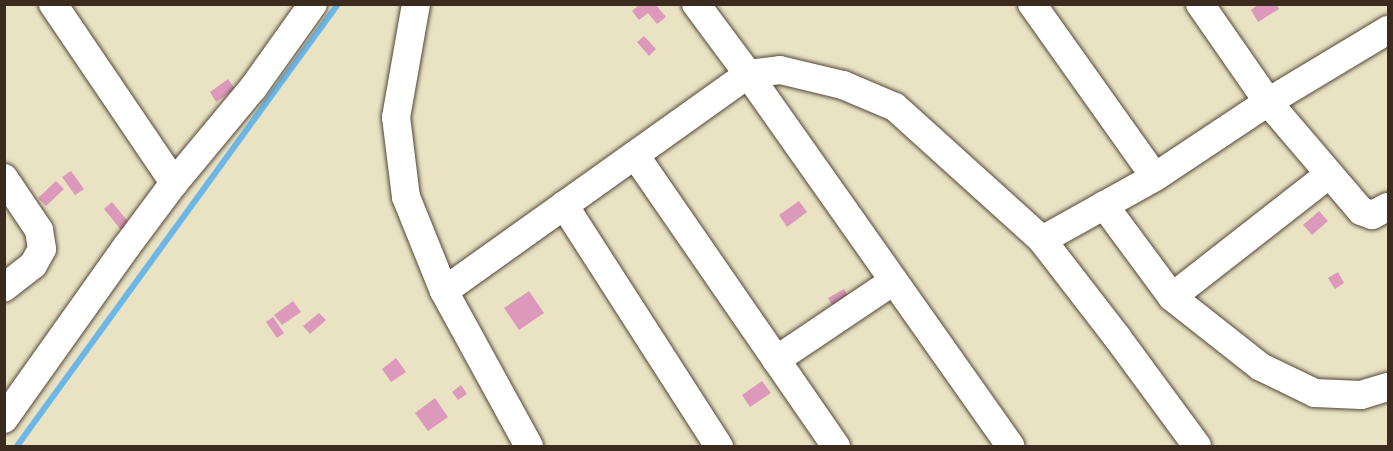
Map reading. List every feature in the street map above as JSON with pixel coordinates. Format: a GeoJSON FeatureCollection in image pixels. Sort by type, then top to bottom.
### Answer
{"type":"FeatureCollection","features":[{"type":"Feature","properties":{"kind":"street"},"geometry":{"type":"LineString","coordinates":[[53,4],[174,183]]}},
{"type":"Feature","properties":{"kind":"street"},"geometry":{"type":"LineString","coordinates":[[4,419],[174,183],[253,88],[313,4]]}},
{"type":"Feature","properties":{"kind":"street"},"geometry":{"type":"LineString","coordinates":[[416,4],[396,117],[406,198],[444,291],[529,447]]}},
{"type":"Feature","properties":{"kind":"street"},"geometry":{"type":"LineString","coordinates":[[696,4],[748,74],[1010,447]]}},
{"type":"Feature","properties":{"kind":"street"},"geometry":{"type":"LineString","coordinates":[[1032,4],[1155,177]]}},
{"type":"Feature","properties":{"kind":"street"},"geometry":{"type":"LineString","coordinates":[[1200,4],[1268,102],[1361,211],[1372,215],[1389,207]]}},
{"type":"Feature","properties":{"kind":"street"},"geometry":{"type":"LineString","coordinates":[[1042,240],[1155,177],[1268,102],[1389,30]]}},
{"type":"Feature","properties":{"kind":"street"},"geometry":{"type":"LineString","coordinates":[[444,291],[748,74],[780,70],[843,85],[895,107],[1042,240],[1197,447]]}},
{"type":"Feature","properties":{"kind":"street"},"geometry":{"type":"LineString","coordinates":[[635,155],[836,447]]}},
{"type":"Feature","properties":{"kind":"street"},"geometry":{"type":"LineString","coordinates":[[1173,297],[1328,175]]}},
{"type":"Feature","properties":{"kind":"street"},"geometry":{"type":"LineString","coordinates":[[4,178],[39,230],[42,249],[33,265],[4,288]]}},
{"type":"Feature","properties":{"kind":"street"},"geometry":{"type":"LineString","coordinates":[[564,205],[718,447]]}},
{"type":"Feature","properties":{"kind":"street"},"geometry":{"type":"LineString","coordinates":[[1104,205],[1173,297],[1261,367],[1315,393],[1361,395],[1389,387]]}},
{"type":"Feature","properties":{"kind":"street"},"geometry":{"type":"LineString","coordinates":[[776,360],[892,282]]}},
{"type":"Feature","properties":{"kind":"building"},"geometry":{"type":"Polygon","coordinates":[[[640,4],[655,4],[666,17],[657,24],[648,13],[639,20],[632,11],[640,4]]]}},
{"type":"Feature","properties":{"kind":"building"},"geometry":{"type":"Polygon","coordinates":[[[1259,4],[1276,4],[1279,9],[1258,22],[1251,10],[1259,4]]]}},
{"type":"Feature","properties":{"kind":"building"},"geometry":{"type":"Polygon","coordinates":[[[644,36],[656,49],[649,56],[637,42],[644,36]]]}},
{"type":"Feature","properties":{"kind":"building"},"geometry":{"type":"Polygon","coordinates":[[[228,79],[235,89],[216,102],[210,92],[228,79]]]}},
{"type":"Feature","properties":{"kind":"building"},"geometry":{"type":"Polygon","coordinates":[[[71,171],[84,189],[75,195],[62,177],[71,171]]]}},
{"type":"Feature","properties":{"kind":"building"},"geometry":{"type":"Polygon","coordinates":[[[56,181],[64,189],[46,206],[38,198],[56,181]]]}},
{"type":"Feature","properties":{"kind":"building"},"geometry":{"type":"Polygon","coordinates":[[[799,201],[807,212],[787,227],[779,215],[799,201]]]}},
{"type":"Feature","properties":{"kind":"building"},"geometry":{"type":"Polygon","coordinates":[[[112,202],[130,224],[122,231],[104,209],[112,202]]]}},
{"type":"Feature","properties":{"kind":"building"},"geometry":{"type":"Polygon","coordinates":[[[1319,211],[1328,221],[1312,235],[1303,225],[1319,211]]]}},
{"type":"Feature","properties":{"kind":"building"},"geometry":{"type":"Polygon","coordinates":[[[1338,272],[1344,283],[1335,289],[1328,278],[1338,272]]]}},
{"type":"Feature","properties":{"kind":"building"},"geometry":{"type":"Polygon","coordinates":[[[844,289],[849,298],[833,307],[828,298],[844,289]]]}},
{"type":"Feature","properties":{"kind":"building"},"geometry":{"type":"Polygon","coordinates":[[[529,291],[544,313],[519,330],[504,308],[529,291]]]}},
{"type":"Feature","properties":{"kind":"building"},"geometry":{"type":"Polygon","coordinates":[[[293,301],[301,312],[282,325],[274,315],[293,301]]]}},
{"type":"Feature","properties":{"kind":"building"},"geometry":{"type":"Polygon","coordinates":[[[319,313],[326,320],[310,334],[303,326],[319,313]]]}},
{"type":"Feature","properties":{"kind":"building"},"geometry":{"type":"Polygon","coordinates":[[[273,317],[284,333],[277,338],[266,322],[273,317]]]}},
{"type":"Feature","properties":{"kind":"building"},"geometry":{"type":"Polygon","coordinates":[[[396,358],[406,372],[391,382],[382,369],[396,358]]]}},
{"type":"Feature","properties":{"kind":"building"},"geometry":{"type":"Polygon","coordinates":[[[762,381],[771,393],[750,407],[742,395],[762,381]]]}},
{"type":"Feature","properties":{"kind":"building"},"geometry":{"type":"Polygon","coordinates":[[[461,385],[467,394],[458,400],[452,392],[461,385]]]}},
{"type":"Feature","properties":{"kind":"building"},"geometry":{"type":"Polygon","coordinates":[[[435,398],[448,417],[428,431],[415,413],[435,398]]]}},
{"type":"Feature","properties":{"kind":"waterway"},"geometry":{"type":"LineString","coordinates":[[17,446],[338,4]]}}]}
